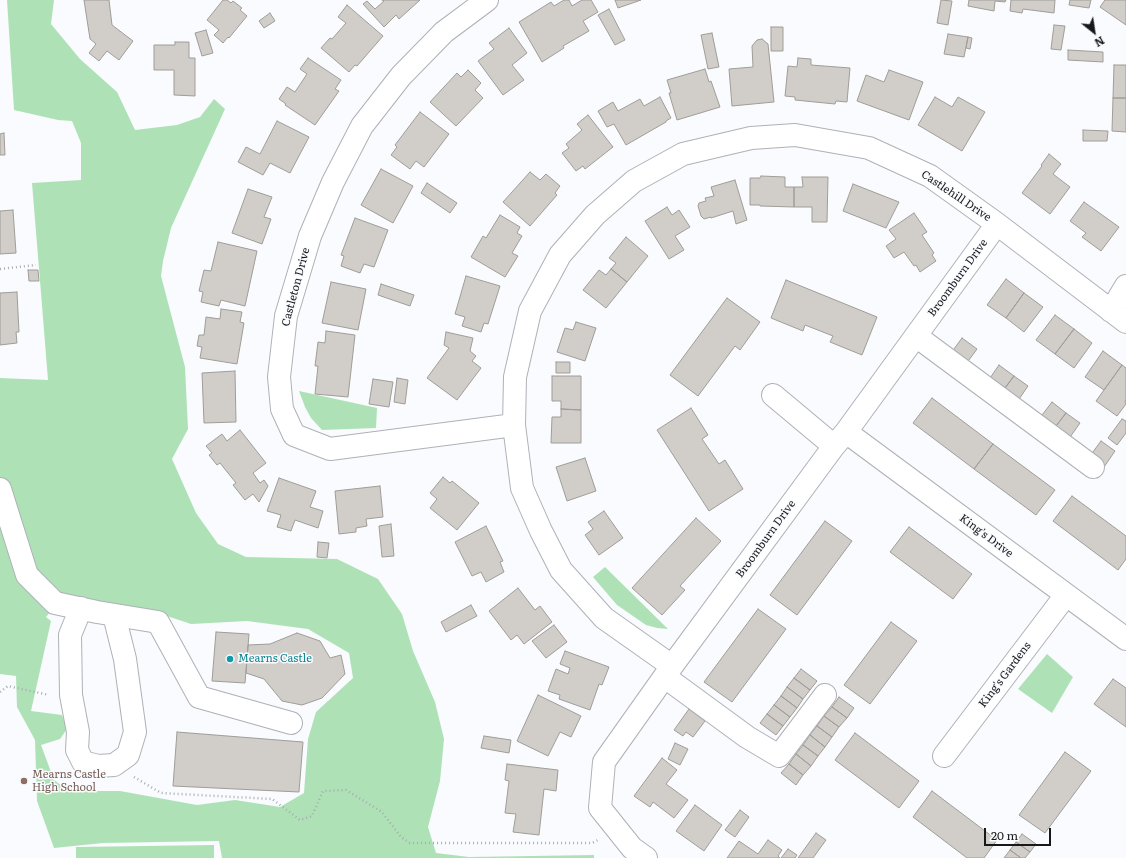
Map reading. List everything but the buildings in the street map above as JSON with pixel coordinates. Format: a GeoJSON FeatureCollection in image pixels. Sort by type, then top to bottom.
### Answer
{"type":"FeatureCollection","features":[{"type":"Feature","properties":{"kind":"street","name":"Castleton Drive"},"geometry":{"type":"LineString","coordinates":[[487,0],[444,32],[401,76],[362,126],[333,182],[310,236],[286,316],[279,377],[282,409],[294,435],[330,449],[514,425]]}},
{"type":"Feature","properties":{"kind":"street","name":"Castlehill Drive"},"geometry":{"type":"LineString","coordinates":[[825,694],[779,756],[747,737],[604,618],[561,570],[541,531],[522,488],[514,425],[514,377],[530,311],[560,255],[595,215],[634,182],[683,154],[751,138],[795,136],[869,148],[930,176],[998,224],[1118,317]]}},
{"type":"Feature","properties":{"kind":"street","name":"Broomburn Drive"},"geometry":{"type":"LineString","coordinates":[[646,858],[632,848],[600,808],[604,762],[668,672],[998,224]]}},
{"type":"Feature","properties":{"kind":"street"},"geometry":{"type":"LineString","coordinates":[[1118,317],[1126,286]]}},
{"type":"Feature","properties":{"kind":"street"},"geometry":{"type":"LineString","coordinates":[[916,336],[1094,467]]}},
{"type":"Feature","properties":{"kind":"street","name":"King's Drive"},"geometry":{"type":"LineString","coordinates":[[773,395],[840,439],[1066,595],[1126,639]]}},
{"type":"Feature","properties":{"kind":"street"},"geometry":{"type":"LineString","coordinates":[[0,489],[27,575],[55,602],[114,615],[158,622],[199,697],[291,723]]}},
{"type":"Feature","properties":{"kind":"street","name":"King's Gardens"},"geometry":{"type":"LineString","coordinates":[[944,756],[1066,595]]}},
{"type":"Feature","properties":{"kind":"street"},"geometry":{"type":"LineString","coordinates":[[81,608],[70,635],[71,695],[78,732],[77,750],[83,762],[98,766],[114,765],[128,755],[135,732],[124,660],[114,615]]}},
{"type":"Feature","properties":{"kind":"path"},"geometry":{"type":"LineString","coordinates":[[0,269],[36,265]]}},
{"type":"Feature","properties":{"kind":"path"},"geometry":{"type":"LineString","coordinates":[[0,692],[8,686],[47,695],[71,695]]}},
{"type":"Feature","properties":{"kind":"path"},"geometry":{"type":"LineString","coordinates":[[114,765],[161,793],[272,799],[300,820],[312,816],[323,791],[346,790],[382,812],[401,838],[410,843],[592,843],[618,831]]}},
{"type":"Feature","properties":{"kind":"green space"},"geometry":{"type":"Polygon","coordinates":[[[7,0],[54,0],[51,24],[80,59],[117,92],[135,130],[177,125],[200,117],[214,99],[225,109],[171,228],[161,276],[185,367],[188,429],[172,459],[196,513],[218,544],[246,557],[337,559],[378,579],[402,614],[413,651],[435,702],[444,739],[440,781],[428,827],[436,853],[469,857],[594,855],[594,858],[222,858],[219,841],[103,843],[54,848],[37,801],[35,740],[17,707],[16,676],[0,674],[0,378],[48,380],[32,183],[81,180],[81,143],[72,121],[58,120],[14,110],[7,0]],[[64,596],[46,617],[51,621],[31,711],[62,715],[67,729],[60,739],[41,745],[54,780],[69,791],[120,791],[197,805],[235,800],[280,807],[304,793],[308,739],[316,712],[353,678],[349,653],[308,629],[247,621],[191,624],[149,610],[64,596]]]}},
{"type":"Feature","properties":{"kind":"green space"},"geometry":{"type":"Polygon","coordinates":[[[299,391],[377,408],[376,428],[322,430],[311,418],[299,391]]]}},
{"type":"Feature","properties":{"kind":"green space"},"geometry":{"type":"Polygon","coordinates":[[[605,567],[668,629],[646,625],[617,605],[593,577],[605,567]]]}},
{"type":"Feature","properties":{"kind":"green space"},"geometry":{"type":"Polygon","coordinates":[[[1047,654],[1073,677],[1052,713],[1018,689],[1047,654]]]}},
{"type":"Feature","properties":{"kind":"green space"},"geometry":{"type":"Polygon","coordinates":[[[214,845],[214,858],[76,858],[76,847],[214,845]]]}},
{"type":"Feature","properties":{"kind":"place","name":"Mearns Castle"},"geometry":{"type":"Point","coordinates":[230,659]}},
{"type":"Feature","properties":{"kind":"place","name":"Mearns Castle High School"},"geometry":{"type":"Point","coordinates":[24,781]}}]}
